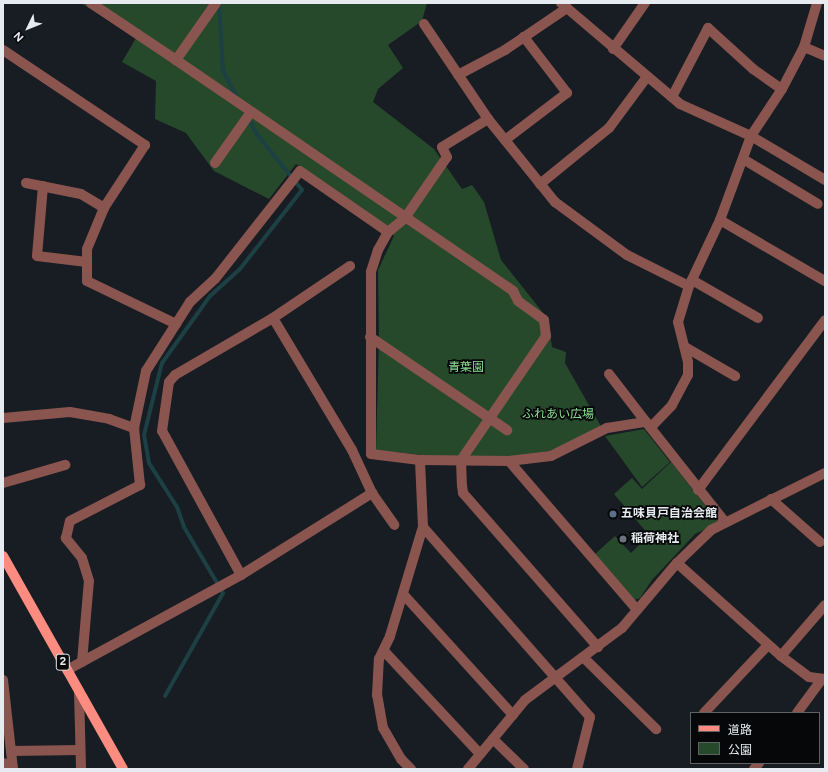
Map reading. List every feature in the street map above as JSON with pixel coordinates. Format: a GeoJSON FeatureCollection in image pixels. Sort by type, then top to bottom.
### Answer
{"type":"FeatureCollection","features":[{"type":"Feature","properties":{"kind":"main road","name":"2"},"geometry":{"type":"LineString","coordinates":[[3,556],[123,769]]}},
{"type":"Feature","properties":{"kind":"street"},"geometry":{"type":"LineString","coordinates":[[91,3],[513,291],[518,301],[544,320],[546,336],[461,460],[463,493],[598,647]]}},
{"type":"Feature","properties":{"kind":"street"},"geometry":{"type":"LineString","coordinates":[[176,60],[216,3]]}},
{"type":"Feature","properties":{"kind":"street"},"geometry":{"type":"LineString","coordinates":[[613,49],[645,3]]}},
{"type":"Feature","properties":{"kind":"street"},"geometry":{"type":"LineString","coordinates":[[488,119],[442,147],[447,157],[405,218],[388,232],[378,250],[371,272],[370,337],[372,454],[420,460],[510,461],[551,456],[607,428],[648,425],[672,405],[688,375],[685,347],[678,322],[691,283],[720,220],[751,136],[782,89],[804,47],[817,3]]}},
{"type":"Feature","properties":{"kind":"street"},"geometry":{"type":"LineString","coordinates":[[458,75],[524,37],[564,6],[646,78],[680,104],[751,136],[825,180]]}},
{"type":"Feature","properties":{"kind":"street"},"geometry":{"type":"LineString","coordinates":[[424,24],[488,119],[555,202],[627,256],[691,283],[758,318]]}},
{"type":"Feature","properties":{"kind":"street"},"geometry":{"type":"LineString","coordinates":[[672,97],[708,28],[754,69],[782,89]]}},
{"type":"Feature","properties":{"kind":"street"},"geometry":{"type":"LineString","coordinates":[[505,140],[567,93],[524,37]]}},
{"type":"Feature","properties":{"kind":"street"},"geometry":{"type":"LineString","coordinates":[[804,47],[825,56]]}},
{"type":"Feature","properties":{"kind":"street"},"geometry":{"type":"LineString","coordinates":[[3,50],[145,145],[104,208],[87,249],[87,281],[176,324]]}},
{"type":"Feature","properties":{"kind":"street"},"geometry":{"type":"LineString","coordinates":[[540,184],[609,128],[646,78]]}},
{"type":"Feature","properties":{"kind":"street"},"geometry":{"type":"LineString","coordinates":[[215,163],[250,112]]}},
{"type":"Feature","properties":{"kind":"street"},"geometry":{"type":"LineString","coordinates":[[742,159],[818,204]]}},
{"type":"Feature","properties":{"kind":"street"},"geometry":{"type":"LineString","coordinates":[[82,662],[89,581],[82,558],[66,538],[70,521],[140,485],[134,428],[146,371],[190,302],[216,279],[300,171],[388,232]]}},
{"type":"Feature","properties":{"kind":"street"},"geometry":{"type":"LineString","coordinates":[[26,183],[81,194],[104,208]]}},
{"type":"Feature","properties":{"kind":"street"},"geometry":{"type":"LineString","coordinates":[[43,186],[37,256],[87,262]]}},
{"type":"Feature","properties":{"kind":"street"},"geometry":{"type":"LineString","coordinates":[[720,220],[825,281]]}},
{"type":"Feature","properties":{"kind":"street"},"geometry":{"type":"LineString","coordinates":[[241,575],[162,431],[169,382],[175,376],[273,318],[350,266]]}},
{"type":"Feature","properties":{"kind":"street"},"geometry":{"type":"LineString","coordinates":[[273,318],[352,450],[372,493],[394,525]]}},
{"type":"Feature","properties":{"kind":"street"},"geometry":{"type":"LineString","coordinates":[[698,490],[825,320]]}},
{"type":"Feature","properties":{"kind":"street"},"geometry":{"type":"LineString","coordinates":[[370,337],[507,430]]}},
{"type":"Feature","properties":{"kind":"street"},"geometry":{"type":"LineString","coordinates":[[685,347],[735,376]]}},
{"type":"Feature","properties":{"kind":"street"},"geometry":{"type":"LineString","coordinates":[[608,374],[698,490],[725,522]]}},
{"type":"Feature","properties":{"kind":"street"},"geometry":{"type":"LineString","coordinates":[[3,418],[70,412],[109,419],[134,428]]}},
{"type":"Feature","properties":{"kind":"street"},"geometry":{"type":"LineString","coordinates":[[410,769],[401,759],[383,728],[377,695],[379,660],[404,595],[423,527],[420,460]]}},
{"type":"Feature","properties":{"kind":"street"},"geometry":{"type":"LineString","coordinates":[[510,461],[637,610]]}},
{"type":"Feature","properties":{"kind":"street"},"geometry":{"type":"LineString","coordinates":[[3,483],[65,465]]}},
{"type":"Feature","properties":{"kind":"street"},"geometry":{"type":"LineString","coordinates":[[468,769],[525,700],[554,676],[598,647],[622,628],[677,563],[710,530],[825,473]]}},
{"type":"Feature","properties":{"kind":"street"},"geometry":{"type":"LineString","coordinates":[[67,670],[241,575],[372,493]]}},
{"type":"Feature","properties":{"kind":"street"},"geometry":{"type":"LineString","coordinates":[[770,499],[820,542]]}},
{"type":"Feature","properties":{"kind":"street"},"geometry":{"type":"LineString","coordinates":[[423,527],[590,717],[577,769]]}},
{"type":"Feature","properties":{"kind":"street"},"geometry":{"type":"LineString","coordinates":[[677,563],[781,656],[809,678],[824,679]]}},
{"type":"Feature","properties":{"kind":"street"},"geometry":{"type":"LineString","coordinates":[[404,595],[513,715]]}},
{"type":"Feature","properties":{"kind":"street"},"geometry":{"type":"LineString","coordinates":[[781,656],[825,605]]}},
{"type":"Feature","properties":{"kind":"street"},"geometry":{"type":"LineString","coordinates":[[705,712],[768,645]]}},
{"type":"Feature","properties":{"kind":"street"},"geometry":{"type":"LineString","coordinates":[[384,650],[480,754]]}},
{"type":"Feature","properties":{"kind":"street"},"geometry":{"type":"LineString","coordinates":[[583,656],[656,729]]}},
{"type":"Feature","properties":{"kind":"street"},"geometry":{"type":"LineString","coordinates":[[798,712],[824,679]]}},
{"type":"Feature","properties":{"kind":"street"},"geometry":{"type":"LineString","coordinates":[[3,680],[13,768]]}},
{"type":"Feature","properties":{"kind":"street"},"geometry":{"type":"LineString","coordinates":[[79,691],[81,769]]}},
{"type":"Feature","properties":{"kind":"street"},"geometry":{"type":"LineString","coordinates":[[493,739],[524,769]]}},
{"type":"Feature","properties":{"kind":"street"},"geometry":{"type":"LineString","coordinates":[[11,751],[80,750]]}},
{"type":"Feature","properties":{"kind":"street"},"geometry":{"type":"LineString","coordinates":[[3,763],[13,768]]}},
{"type":"Feature","properties":{"kind":"green space","name":"青葉園"},"geometry":{"type":"Polygon","coordinates":[[[81,3],[427,3],[422,21],[388,45],[403,68],[378,89],[373,102],[434,149],[462,189],[472,185],[484,202],[501,260],[548,319],[552,347],[566,352],[565,363],[603,430],[550,451],[510,457],[442,457],[376,450],[379,341],[378,270],[394,236],[386,227],[296,164],[269,199],[214,171],[186,133],[155,119],[156,81],[122,62],[136,38],[81,3]]]}},
{"type":"Feature","properties":{"kind":"green space"},"geometry":{"type":"Polygon","coordinates":[[[644,429],[670,462],[642,487],[605,436],[644,429]]]}},
{"type":"Feature","properties":{"kind":"green space"},"geometry":{"type":"Polygon","coordinates":[[[671,462],[719,523],[695,534],[652,580],[640,598],[634,600],[595,554],[615,536],[631,553],[649,535],[614,494],[632,478],[642,489],[671,462]]]}},
{"type":"Feature","properties":{"kind":"waterway"},"geometry":{"type":"LineString","coordinates":[[219,4],[223,71],[238,99]]}},
{"type":"Feature","properties":{"kind":"waterway"},"geometry":{"type":"LineString","coordinates":[[165,696],[223,593],[184,527],[177,507],[149,463],[144,435],[162,363],[210,296],[240,269],[302,190],[256,133],[248,117]]}},
{"type":"Feature","properties":{"kind":"place","name":"五味貝戸自治会館"},"geometry":{"type":"Point","coordinates":[613,514]}},
{"type":"Feature","properties":{"kind":"place","name":"稲荷神社"},"geometry":{"type":"Point","coordinates":[623,539]}},
{"type":"Feature","properties":{"kind":"park label","name":"ふれあい広場"},"geometry":{"type":"Point","coordinates":[558,415]}}]}
